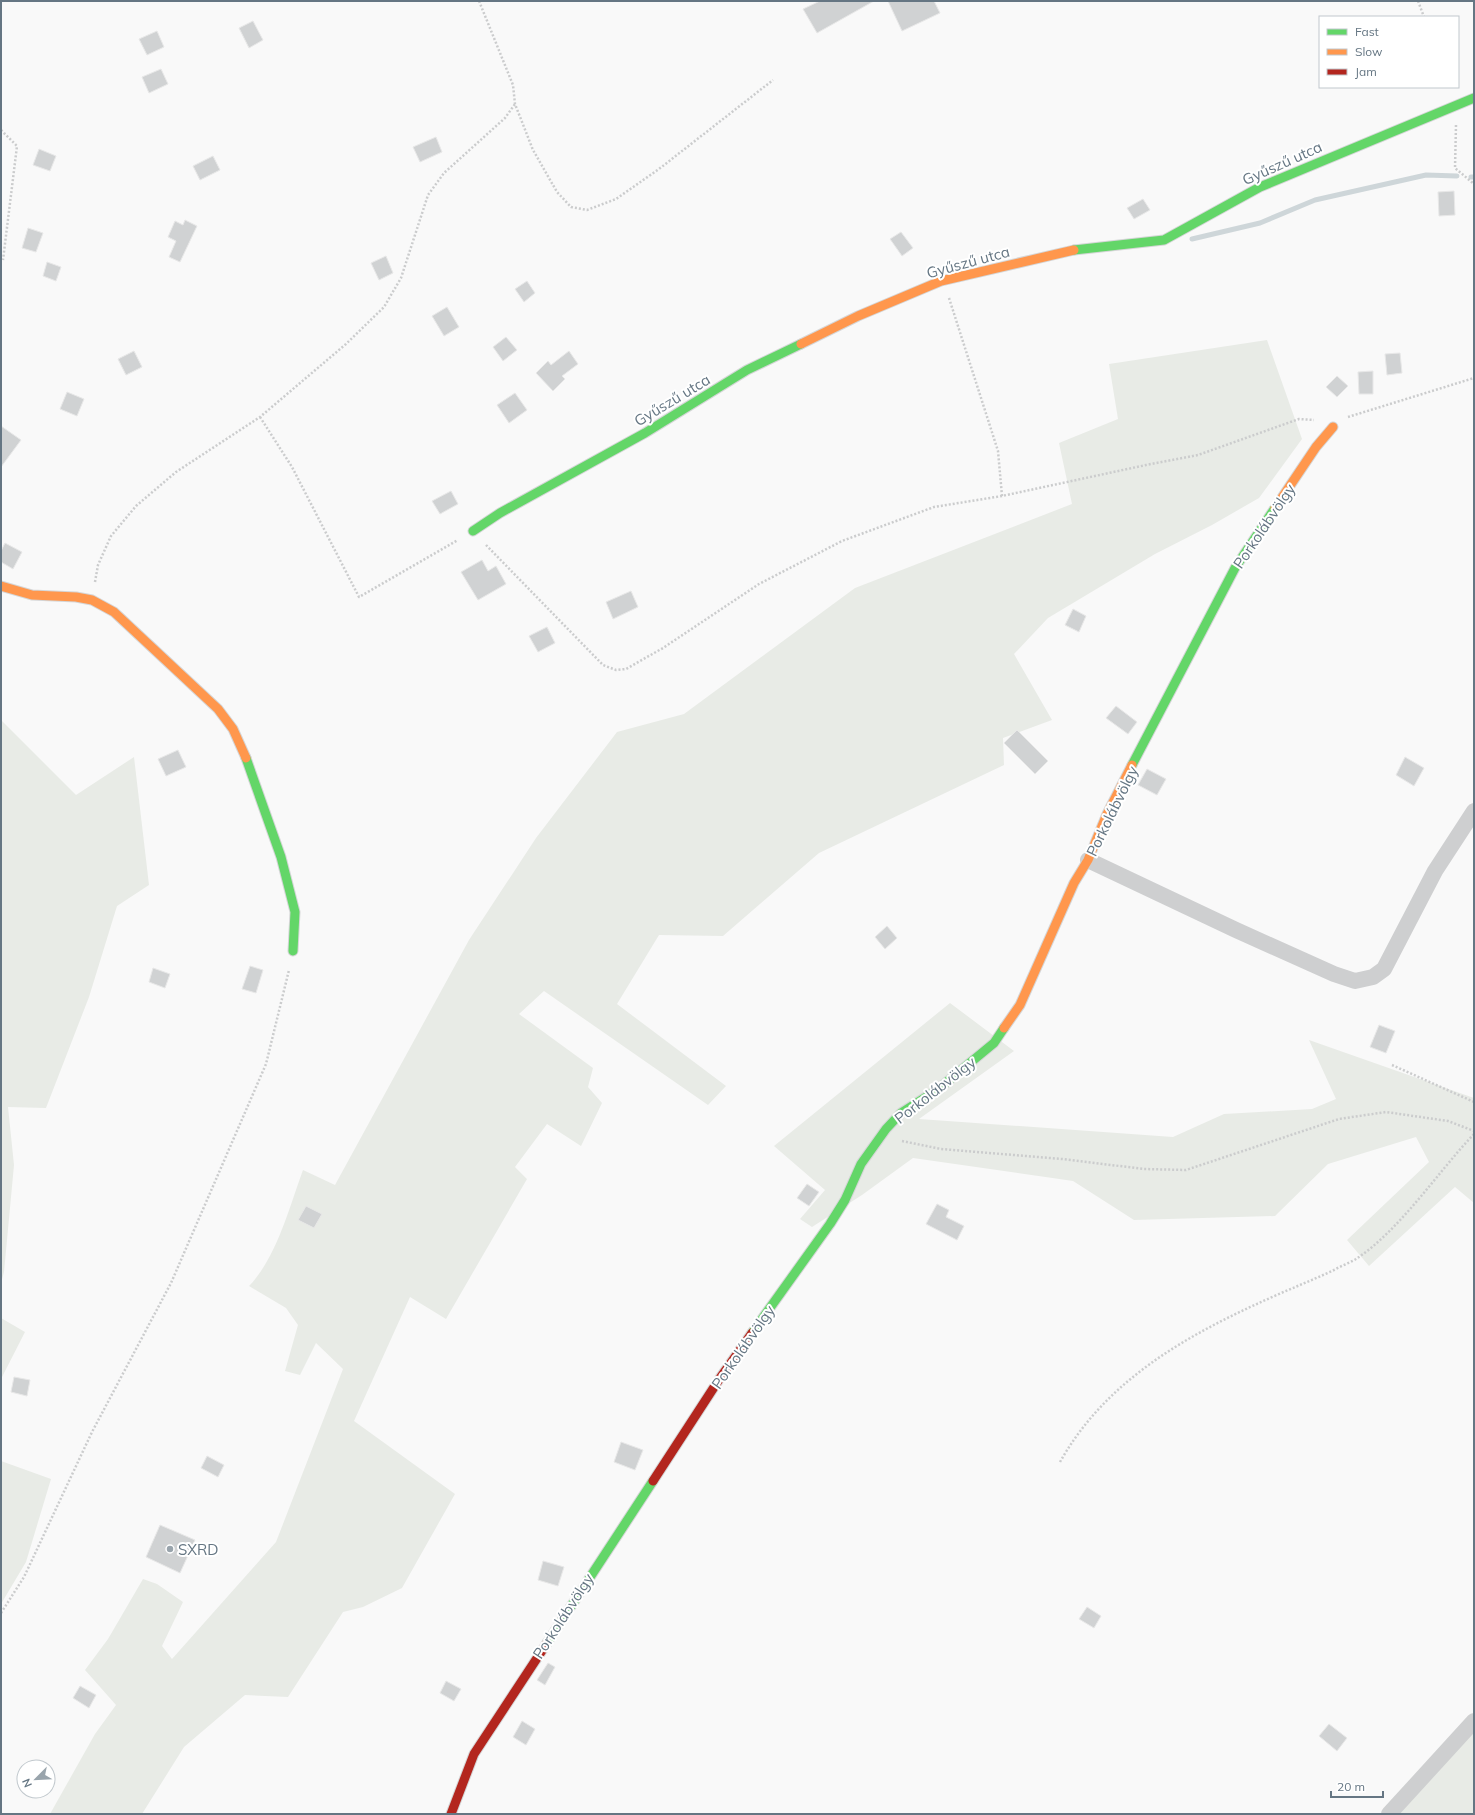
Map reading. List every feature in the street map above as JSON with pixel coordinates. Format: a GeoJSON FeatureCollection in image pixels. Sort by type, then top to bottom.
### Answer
{"type":"FeatureCollection","features":[{"type":"Feature","properties":{"kind":"street","name":"Gyűszű utca"},"geometry":{"type":"LineString","coordinates":[[473,531],[500,513],[645,433],[748,370],[858,316],[944,280],[1077,249],[1164,240],[1260,187],[1474,98]]}},
{"type":"Feature","properties":{"kind":"street","name":"Porkolábvölgy"},"geometry":{"type":"LineString","coordinates":[[451,1814],[474,1754],[720,1378],[830,1224],[845,1200],[862,1164],[882,1135],[901,1113],[937,1090],[994,1043],[1020,1005],[1074,883],[1088,860],[1107,814],[1135,763],[1191,650],[1235,568],[1316,447],[1333,427]]}},
{"type":"Feature","properties":{"kind":"street"},"geometry":{"type":"LineString","coordinates":[[1,586],[32,595],[76,597],[92,600],[114,612],[218,709],[232,729],[245,756],[281,857],[295,912],[293,951]]}},
{"type":"Feature","properties":{"kind":"street"},"geometry":{"type":"LineString","coordinates":[[1088,860],[1236,930],[1334,974],[1355,981],[1372,977],[1384,969],[1435,871],[1474,811]]}},
{"type":"Feature","properties":{"kind":"street"},"geometry":{"type":"LineString","coordinates":[[1389,1814],[1474,1721]]}},
{"type":"Feature","properties":{"kind":"path"},"geometry":{"type":"LineString","coordinates":[[479,1],[513,85],[515,104],[533,150],[557,192],[571,207],[587,210],[616,199],[659,169],[773,80]]}},
{"type":"Feature","properties":{"kind":"path"},"geometry":{"type":"LineString","coordinates":[[1418,1],[1424,16]]}},
{"type":"Feature","properties":{"kind":"path"},"geometry":{"type":"LineString","coordinates":[[92,600],[98,565],[111,536],[136,506],[176,472],[260,417],[346,344],[384,307],[401,278],[428,195],[444,173],[505,118],[515,104]]}},
{"type":"Feature","properties":{"kind":"path"},"geometry":{"type":"LineString","coordinates":[[1456,105],[1455,168],[1474,184]]}},
{"type":"Feature","properties":{"kind":"path"},"geometry":{"type":"LineString","coordinates":[[1,130],[18,146],[3,260]]}},
{"type":"Feature","properties":{"kind":"path"},"geometry":{"type":"LineString","coordinates":[[944,280],[998,451],[1002,496]]}},
{"type":"Feature","properties":{"kind":"path"},"geometry":{"type":"LineString","coordinates":[[260,417],[292,467],[359,598],[473,531],[603,665],[616,670],[626,668],[663,648],[759,584],[842,541],[934,507],[1002,496],[1198,455],[1299,419],[1315,420],[1333,427],[1337,421],[1474,378]]}},
{"type":"Feature","properties":{"kind":"path"},"geometry":{"type":"LineString","coordinates":[[1,1613],[24,1577],[92,1432],[171,1283],[222,1168],[266,1064],[293,951]]}},
{"type":"Feature","properties":{"kind":"path"},"geometry":{"type":"LineString","coordinates":[[1392,1065],[1474,1102]]}},
{"type":"Feature","properties":{"kind":"path"},"geometry":{"type":"LineString","coordinates":[[882,1135],[910,1144],[941,1149],[1062,1159],[1144,1169],[1186,1170],[1339,1119],[1386,1112],[1448,1121],[1474,1131]]}},
{"type":"Feature","properties":{"kind":"path"},"geometry":{"type":"LineString","coordinates":[[1060,1462],[1070,1444],[1106,1400],[1155,1359],[1200,1331],[1356,1259],[1386,1234],[1453,1156],[1474,1134]]}},
{"type":"Feature","properties":{"kind":"shaded area"},"geometry":{"type":"Polygon","coordinates":[[[1267,340],[1302,439],[1259,498],[1212,525],[1155,554],[1048,618],[1014,654],[1052,720],[1003,738],[1004,765],[819,853],[723,936],[659,935],[617,1004],[726,1086],[708,1105],[544,991],[519,1014],[593,1068],[588,1087],[602,1103],[581,1146],[547,1124],[515,1167],[527,1179],[446,1319],[410,1297],[354,1421],[455,1494],[402,1588],[363,1607],[343,1612],[288,1697],[245,1695],[184,1747],[142,1814],[50,1814],[95,1734],[116,1705],[85,1670],[108,1639],[143,1579],[157,1584],[183,1602],[162,1646],[172,1659],[276,1542],[343,1369],[316,1343],[300,1375],[285,1371],[298,1325],[286,1308],[249,1286],[259,1274],[275,1247],[303,1170],[335,1185],[469,940],[536,838],[617,732],[684,714],[855,588],[1072,504],[1059,443],[1118,419],[1109,364],[1267,340]]]}},
{"type":"Feature","properties":{"kind":"shaded area"},"geometry":{"type":"Polygon","coordinates":[[[1,720],[76,795],[134,757],[149,885],[117,906],[89,997],[46,1108],[8,1107],[14,1165],[4,1272],[1,1283],[1,720]]]}},
{"type":"Feature","properties":{"kind":"shaded area"},"geometry":{"type":"Polygon","coordinates":[[[950,1003],[1014,1051],[919,1119],[1173,1137],[1224,1114],[1312,1109],[1336,1099],[1309,1040],[1474,1098],[1474,1203],[1455,1187],[1369,1266],[1347,1240],[1429,1162],[1416,1137],[1328,1164],[1275,1216],[1134,1220],[1073,1181],[913,1158],[862,1195],[812,1227],[800,1219],[825,1190],[774,1146],[950,1003]]]}},
{"type":"Feature","properties":{"kind":"shaded area"},"geometry":{"type":"Polygon","coordinates":[[[1,1318],[25,1332],[1,1379],[1,1318]]]}},
{"type":"Feature","properties":{"kind":"shaded area"},"geometry":{"type":"Polygon","coordinates":[[[1,1461],[51,1479],[26,1562],[1,1604],[1,1461]]]}},
{"type":"Feature","properties":{"kind":"shaded area"},"geometry":{"type":"Polygon","coordinates":[[[1474,1732],[1474,1814],[1390,1814],[1474,1732]]]}},
{"type":"Feature","properties":{"kind":"building"},"geometry":{"type":"Polygon","coordinates":[[[820,1],[874,1],[817,33],[803,9],[820,1]]]}},
{"type":"Feature","properties":{"kind":"building"},"geometry":{"type":"Polygon","coordinates":[[[888,1],[934,1],[940,13],[902,31],[888,1]]]}},
{"type":"Feature","properties":{"kind":"building"},"geometry":{"type":"Polygon","coordinates":[[[253,21],[263,40],[249,48],[239,28],[253,21]]]}},
{"type":"Feature","properties":{"kind":"building"},"geometry":{"type":"Polygon","coordinates":[[[157,31],[164,47],[147,55],[139,39],[157,31]]]}},
{"type":"Feature","properties":{"kind":"building"},"geometry":{"type":"Polygon","coordinates":[[[161,69],[168,84],[149,93],[142,77],[161,69]]]}},
{"type":"Feature","properties":{"kind":"building"},"geometry":{"type":"Polygon","coordinates":[[[436,137],[442,152],[420,162],[413,147],[436,137]]]}},
{"type":"Feature","properties":{"kind":"building"},"geometry":{"type":"Polygon","coordinates":[[[39,149],[56,156],[50,171],[33,165],[39,149]]]}},
{"type":"Feature","properties":{"kind":"building"},"geometry":{"type":"Polygon","coordinates":[[[213,156],[220,170],[200,180],[193,166],[213,156]]]}},
{"type":"Feature","properties":{"kind":"building"},"geometry":{"type":"Polygon","coordinates":[[[1454,191],[1455,215],[1439,216],[1438,192],[1454,191]]]}},
{"type":"Feature","properties":{"kind":"building"},"geometry":{"type":"Polygon","coordinates":[[[1143,199],[1150,210],[1134,219],[1127,208],[1143,199]]]}},
{"type":"Feature","properties":{"kind":"building"},"geometry":{"type":"Polygon","coordinates":[[[185,220],[197,226],[180,262],[169,257],[176,241],[168,237],[175,221],[183,225],[185,220]]]}},
{"type":"Feature","properties":{"kind":"building"},"geometry":{"type":"Polygon","coordinates":[[[28,228],[43,233],[36,252],[22,248],[28,228]]]}},
{"type":"Feature","properties":{"kind":"building"},"geometry":{"type":"Polygon","coordinates":[[[901,232],[913,248],[902,256],[890,239],[901,232]]]}},
{"type":"Feature","properties":{"kind":"building"},"geometry":{"type":"Polygon","coordinates":[[[386,256],[393,273],[379,280],[371,263],[386,256]]]}},
{"type":"Feature","properties":{"kind":"building"},"geometry":{"type":"Polygon","coordinates":[[[47,262],[61,267],[56,281],[43,276],[47,262]]]}},
{"type":"Feature","properties":{"kind":"building"},"geometry":{"type":"Polygon","coordinates":[[[527,281],[535,293],[524,302],[515,289],[527,281]]]}},
{"type":"Feature","properties":{"kind":"building"},"geometry":{"type":"Polygon","coordinates":[[[447,307],[459,327],[444,336],[432,316],[447,307]]]}},
{"type":"Feature","properties":{"kind":"building"},"geometry":{"type":"Polygon","coordinates":[[[506,337],[517,350],[503,361],[493,347],[506,337]]]}},
{"type":"Feature","properties":{"kind":"building"},"geometry":{"type":"Polygon","coordinates":[[[134,351],[142,367],[126,375],[118,359],[134,351]]]}},
{"type":"Feature","properties":{"kind":"building"},"geometry":{"type":"Polygon","coordinates":[[[569,351],[578,364],[562,376],[565,379],[553,391],[536,373],[548,361],[551,365],[569,351]]]}},
{"type":"Feature","properties":{"kind":"building"},"geometry":{"type":"Polygon","coordinates":[[[1400,353],[1402,373],[1387,375],[1385,354],[1400,353]]]}},
{"type":"Feature","properties":{"kind":"building"},"geometry":{"type":"Polygon","coordinates":[[[1373,371],[1373,394],[1359,394],[1358,372],[1373,371]]]}},
{"type":"Feature","properties":{"kind":"building"},"geometry":{"type":"Polygon","coordinates":[[[1337,376],[1348,386],[1337,397],[1326,387],[1337,376]]]}},
{"type":"Feature","properties":{"kind":"building"},"geometry":{"type":"Polygon","coordinates":[[[67,392],[84,399],[77,416],[60,409],[67,392]]]}},
{"type":"Feature","properties":{"kind":"building"},"geometry":{"type":"Polygon","coordinates":[[[515,393],[527,410],[509,423],[497,405],[515,393]]]}},
{"type":"Feature","properties":{"kind":"building"},"geometry":{"type":"Polygon","coordinates":[[[1,426],[21,440],[1,467],[1,426]]]}},
{"type":"Feature","properties":{"kind":"building"},"geometry":{"type":"Polygon","coordinates":[[[451,491],[458,504],[440,514],[432,501],[451,491]]]}},
{"type":"Feature","properties":{"kind":"building"},"geometry":{"type":"Polygon","coordinates":[[[5,543],[22,552],[13,569],[1,562],[1,551],[5,543]]]}},
{"type":"Feature","properties":{"kind":"building"},"geometry":{"type":"Polygon","coordinates":[[[482,560],[488,571],[496,566],[506,584],[478,600],[461,572],[482,560]]]}},
{"type":"Feature","properties":{"kind":"building"},"geometry":{"type":"Polygon","coordinates":[[[631,591],[638,607],[613,619],[606,602],[631,591]]]}},
{"type":"Feature","properties":{"kind":"building"},"geometry":{"type":"Polygon","coordinates":[[[1073,609],[1086,616],[1079,632],[1065,625],[1073,609]]]}},
{"type":"Feature","properties":{"kind":"building"},"geometry":{"type":"Polygon","coordinates":[[[547,627],[555,643],[538,652],[529,636],[547,627]]]}},
{"type":"Feature","properties":{"kind":"building"},"geometry":{"type":"Polygon","coordinates":[[[1116,706],[1137,722],[1128,734],[1106,718],[1116,706]]]}},
{"type":"Feature","properties":{"kind":"building"},"geometry":{"type":"Polygon","coordinates":[[[1017,730],[1048,761],[1035,774],[1004,743],[1017,730]]]}},
{"type":"Feature","properties":{"kind":"building"},"geometry":{"type":"Polygon","coordinates":[[[178,750],[186,767],[166,776],[158,759],[178,750]]]}},
{"type":"Feature","properties":{"kind":"building"},"geometry":{"type":"Polygon","coordinates":[[[1405,757],[1424,768],[1414,786],[1396,775],[1405,757]]]}},
{"type":"Feature","properties":{"kind":"building"},"geometry":{"type":"Polygon","coordinates":[[[1147,769],[1166,779],[1157,795],[1138,785],[1147,769]]]}},
{"type":"Feature","properties":{"kind":"building"},"geometry":{"type":"Polygon","coordinates":[[[887,926],[897,938],[885,949],[875,937],[887,926]]]}},
{"type":"Feature","properties":{"kind":"building"},"geometry":{"type":"Polygon","coordinates":[[[250,966],[263,970],[256,993],[242,989],[250,966]]]}},
{"type":"Feature","properties":{"kind":"building"},"geometry":{"type":"Polygon","coordinates":[[[153,968],[170,974],[165,988],[149,982],[153,968]]]}},
{"type":"Feature","properties":{"kind":"building"},"geometry":{"type":"Polygon","coordinates":[[[1379,1025],[1395,1031],[1386,1053],[1370,1047],[1379,1025]]]}},
{"type":"Feature","properties":{"kind":"building"},"geometry":{"type":"Polygon","coordinates":[[[807,1184],[819,1192],[809,1206],[797,1198],[807,1184]]]}},
{"type":"Feature","properties":{"kind":"building"},"geometry":{"type":"Polygon","coordinates":[[[937,1204],[949,1210],[946,1217],[964,1226],[957,1240],[926,1224],[937,1204]]]}},
{"type":"Feature","properties":{"kind":"building"},"geometry":{"type":"Polygon","coordinates":[[[306,1206],[322,1214],[314,1228],[298,1220],[306,1206]]]}},
{"type":"Feature","properties":{"kind":"building"},"geometry":{"type":"Polygon","coordinates":[[[14,1377],[30,1380],[27,1396],[11,1392],[14,1377]]]}},
{"type":"Feature","properties":{"kind":"building"},"geometry":{"type":"Polygon","coordinates":[[[621,1442],[643,1450],[635,1470],[614,1462],[621,1442]]]}},
{"type":"Feature","properties":{"kind":"building"},"geometry":{"type":"Polygon","coordinates":[[[207,1456],[224,1465],[218,1477],[201,1468],[207,1456]]]}},
{"type":"Feature","properties":{"kind":"building","name":"SXRD"},"geometry":{"type":"Polygon","coordinates":[[[160,1525],[195,1540],[180,1573],[146,1557],[160,1525]]]}},
{"type":"Feature","properties":{"kind":"building"},"geometry":{"type":"Polygon","coordinates":[[[543,1561],[564,1567],[558,1586],[538,1580],[543,1561]]]}},
{"type":"Feature","properties":{"kind":"building"},"geometry":{"type":"Polygon","coordinates":[[[1087,1607],[1101,1616],[1094,1628],[1079,1619],[1087,1607]]]}},
{"type":"Feature","properties":{"kind":"building"},"geometry":{"type":"Polygon","coordinates":[[[548,1663],[555,1667],[545,1685],[537,1680],[548,1663]]]}},
{"type":"Feature","properties":{"kind":"building"},"geometry":{"type":"Polygon","coordinates":[[[446,1681],[461,1689],[454,1701],[440,1693],[446,1681]]]}},
{"type":"Feature","properties":{"kind":"building"},"geometry":{"type":"Polygon","coordinates":[[[80,1686],[96,1695],[89,1708],[73,1698],[80,1686]]]}},
{"type":"Feature","properties":{"kind":"building"},"geometry":{"type":"Polygon","coordinates":[[[522,1721],[535,1729],[526,1745],[513,1737],[522,1721]]]}},
{"type":"Feature","properties":{"kind":"building"},"geometry":{"type":"Polygon","coordinates":[[[1329,1724],[1347,1738],[1337,1751],[1319,1736],[1329,1724]]]}},
{"type":"Feature","properties":{"kind":"waterway"},"geometry":{"type":"LineString","coordinates":[[1192,239],[1260,223],[1315,200],[1426,175],[1457,176]]}},
{"type":"Feature","properties":{"kind":"traffic: fast"},"geometry":{"type":"LineString","coordinates":[[1074,250],[1164,240],[1260,187],[1474,98]]}},
{"type":"Feature","properties":{"kind":"traffic: fast"},"geometry":{"type":"LineString","coordinates":[[473,531],[500,513],[645,433],[747,370],[801,344]]}},
{"type":"Feature","properties":{"kind":"traffic: fast"},"geometry":{"type":"LineString","coordinates":[[1132,765],[1235,568],[1275,508]]}},
{"type":"Feature","properties":{"kind":"traffic: fast"},"geometry":{"type":"LineString","coordinates":[[246,758],[281,857],[295,912],[293,951]]}},
{"type":"Feature","properties":{"kind":"traffic: fast"},"geometry":{"type":"LineString","coordinates":[[752,1333],[830,1224],[845,1200],[861,1164],[886,1129],[901,1113],[937,1090],[994,1043],[1004,1028]]}},
{"type":"Feature","properties":{"kind":"traffic: fast"},"geometry":{"type":"LineString","coordinates":[[547,1643],[653,1481]]}},
{"type":"Feature","properties":{"kind":"traffic: slow"},"geometry":{"type":"LineString","coordinates":[[801,344],[858,316],[941,281],[1074,250]]}},
{"type":"Feature","properties":{"kind":"traffic: slow"},"geometry":{"type":"LineString","coordinates":[[1275,508],[1316,447],[1333,427]]}},
{"type":"Feature","properties":{"kind":"traffic: slow"},"geometry":{"type":"LineString","coordinates":[[1,586],[32,595],[76,597],[92,600],[114,612],[218,709],[233,729],[246,758]]}},
{"type":"Feature","properties":{"kind":"traffic: slow"},"geometry":{"type":"LineString","coordinates":[[1004,1028],[1020,1005],[1074,883],[1088,860],[1107,814],[1132,765]]}},
{"type":"Feature","properties":{"kind":"traffic: jam"},"geometry":{"type":"LineString","coordinates":[[653,1481],[720,1378],[752,1333]]}},
{"type":"Feature","properties":{"kind":"traffic: jam"},"geometry":{"type":"LineString","coordinates":[[451,1814],[474,1754],[547,1643]]}},
{"type":"Feature","properties":{"kind":"place","name":"SXRD"},"geometry":{"type":"Point","coordinates":[170,1549]}}]}
